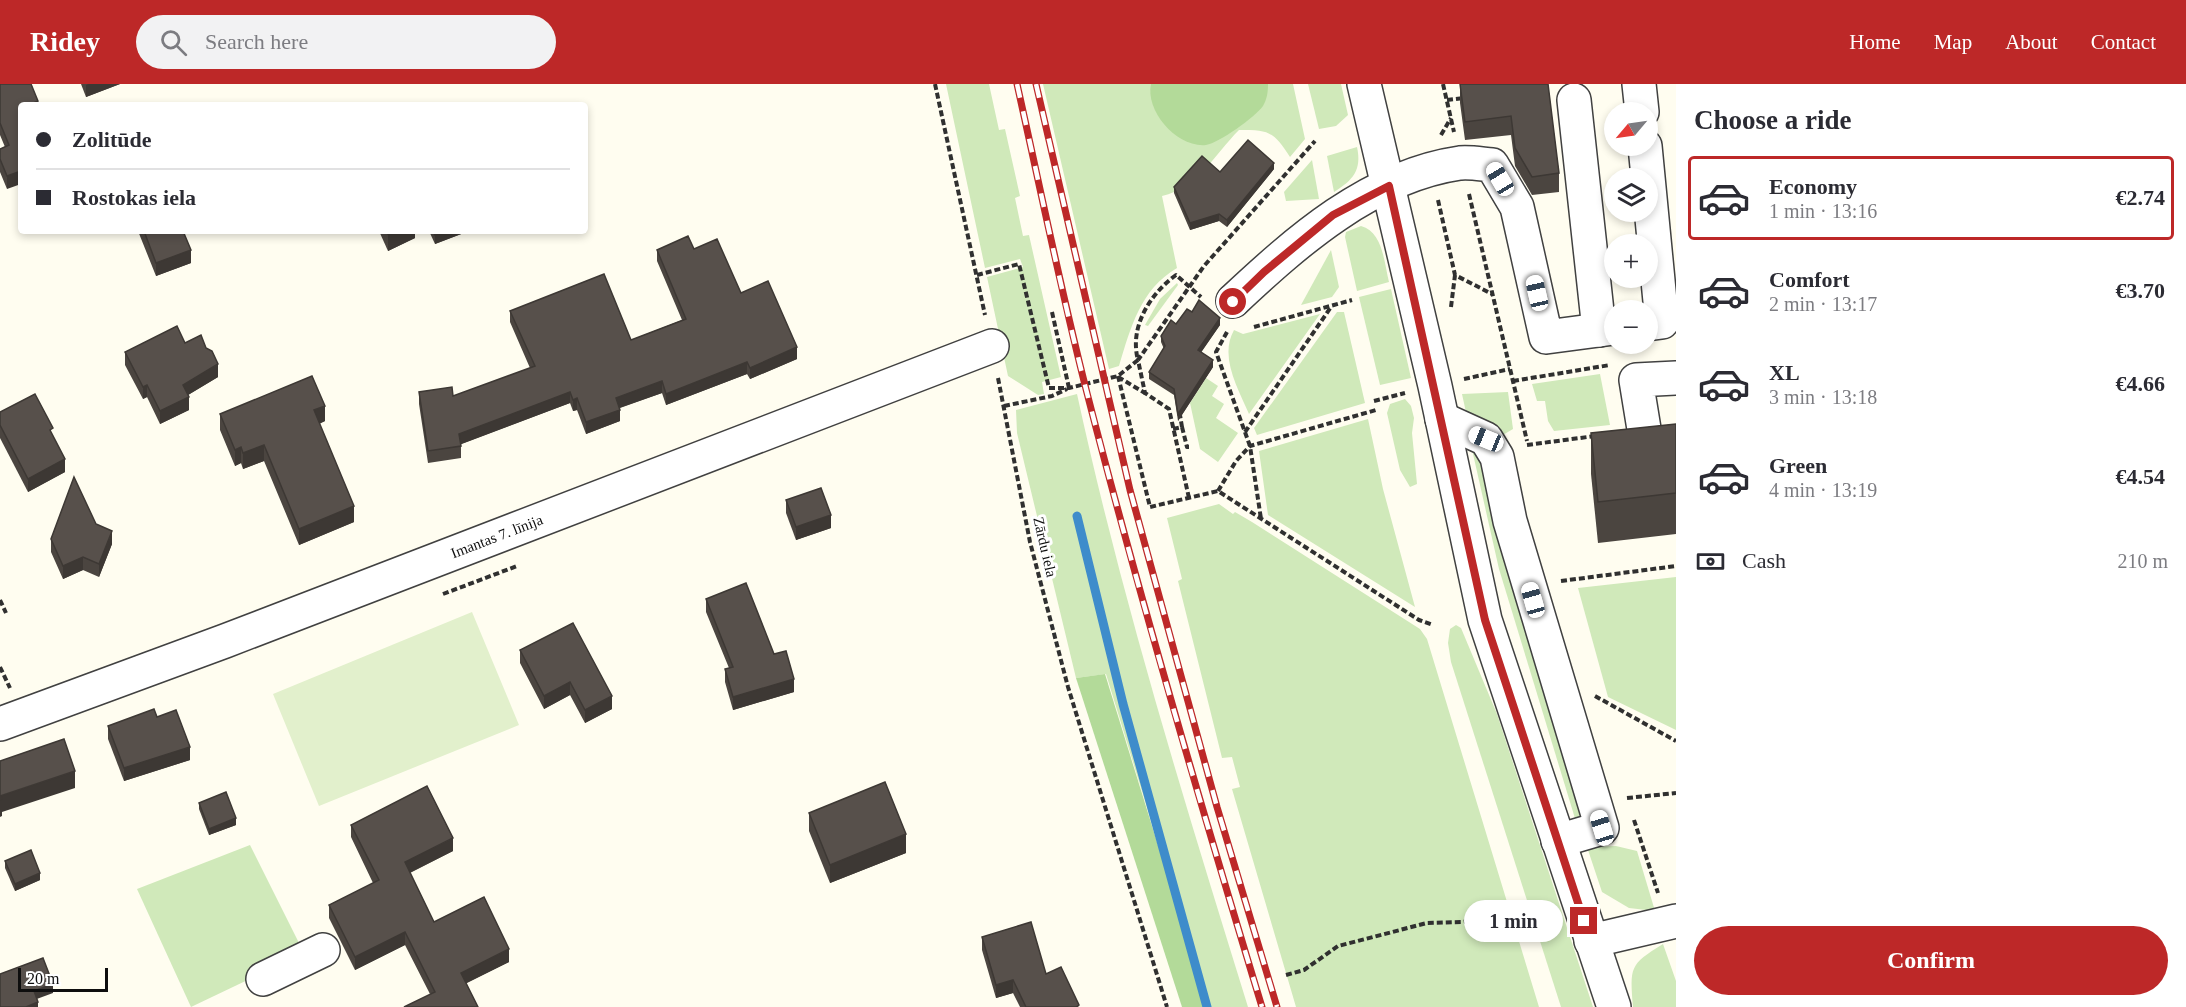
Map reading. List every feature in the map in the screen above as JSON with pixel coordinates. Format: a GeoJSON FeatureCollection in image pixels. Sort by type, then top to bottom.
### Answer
{"type":"FeatureCollection","features":[{"type":"Feature","properties":{"kind":"street"},"geometry":{"type":"LineString","coordinates":[[1365,84],[1442,419],[1485,620],[1614,1007]]}},
{"type":"Feature","properties":{"kind":"street"},"geometry":{"type":"LineString","coordinates":[[1639,84],[1641,102]]}},
{"type":"Feature","properties":{"kind":"street"},"geometry":{"type":"LineString","coordinates":[[1574,100],[1604,315]]}},
{"type":"Feature","properties":{"kind":"street"},"geometry":{"type":"LineString","coordinates":[[1646,156],[1662,322],[1658,323]]}},
{"type":"Feature","properties":{"kind":"street"},"geometry":{"type":"LineString","coordinates":[[1233,313],[1264,272],[1333,215],[1389,186],[1446,166],[1492,165],[1517,207],[1546,336],[1604,329]]}},
{"type":"Feature","properties":{"kind":"street","name":"Imantas 7. līnija"},"geometry":{"type":"LineString","coordinates":[[0,724],[225,642],[992,346]]}},
{"type":"Feature","properties":{"kind":"street"},"geometry":{"type":"LineString","coordinates":[[1644,429],[1636,380],[1676,378]]}},
{"type":"Feature","properties":{"kind":"street"},"geometry":{"type":"LineString","coordinates":[[1442,419],[1486,439],[1497,457],[1510,521],[1602,828],[1558,842]]}},
{"type":"Feature","properties":{"kind":"street"},"geometry":{"type":"LineString","coordinates":[[1591,941],[1669,912]]}},
{"type":"Feature","properties":{"kind":"street"},"geometry":{"type":"LineString","coordinates":[[262,979],[323,950]]}},
{"type":"Feature","properties":{"kind":"path","name":"Zārdu iela"},"geometry":{"type":"LineString","coordinates":[[935,84],[992,346],[1030,542],[1068,687],[1167,1007]]}},
{"type":"Feature","properties":{"kind":"path"},"geometry":{"type":"LineString","coordinates":[[1445,85],[1447,100],[1446,166],[1455,275],[1493,294]]}},
{"type":"Feature","properties":{"kind":"path"},"geometry":{"type":"LineString","coordinates":[[1447,100],[1470,97]]}},
{"type":"Feature","properties":{"kind":"path"},"geometry":{"type":"LineString","coordinates":[[1004,406],[1052,396],[1069,388],[1118,376],[1138,360],[1204,266],[1315,141]]}},
{"type":"Feature","properties":{"kind":"path"},"geometry":{"type":"LineString","coordinates":[[1446,166],[1493,294],[1530,456]]}},
{"type":"Feature","properties":{"kind":"path"},"geometry":{"type":"LineString","coordinates":[[976,275],[1019,264],[1049,388],[1069,388]]}},
{"type":"Feature","properties":{"kind":"path"},"geometry":{"type":"LineString","coordinates":[[1145,393],[1138,360],[1136,335],[1153,297],[1176,275],[1191,287]]}},
{"type":"Feature","properties":{"kind":"path"},"geometry":{"type":"LineString","coordinates":[[1245,432],[1332,306]]}},
{"type":"Feature","properties":{"kind":"path"},"geometry":{"type":"LineString","coordinates":[[1052,312],[1069,388]]}},
{"type":"Feature","properties":{"kind":"path"},"geometry":{"type":"LineString","coordinates":[[1233,313],[1216,352],[1250,447],[1261,520]]}},
{"type":"Feature","properties":{"kind":"path"},"geometry":{"type":"LineString","coordinates":[[1512,381],[1618,364]]}},
{"type":"Feature","properties":{"kind":"path"},"geometry":{"type":"LineString","coordinates":[[1462,380],[1510,369]]}},
{"type":"Feature","properties":{"kind":"path"},"geometry":{"type":"LineString","coordinates":[[1118,376],[1169,409],[1189,498]]}},
{"type":"Feature","properties":{"kind":"path"},"geometry":{"type":"LineString","coordinates":[[1118,376],[1150,507],[1218,491],[1236,461],[1250,447],[1376,410]]}},
{"type":"Feature","properties":{"kind":"path"},"geometry":{"type":"LineString","coordinates":[[1374,401],[1417,391]]}},
{"type":"Feature","properties":{"kind":"path"},"geometry":{"type":"LineString","coordinates":[[1179,411],[1186,447],[1189,447]]}},
{"type":"Feature","properties":{"kind":"path"},"geometry":{"type":"LineString","coordinates":[[1173,429],[1182,427]]}},
{"type":"Feature","properties":{"kind":"path"},"geometry":{"type":"LineString","coordinates":[[1218,491],[1419,620],[1433,625]]}},
{"type":"Feature","properties":{"kind":"path"},"geometry":{"type":"LineString","coordinates":[[1561,592],[1557,581],[1676,566]]}},
{"type":"Feature","properties":{"kind":"path"},"geometry":{"type":"LineString","coordinates":[[0,600],[6,613]]}},
{"type":"Feature","properties":{"kind":"path"},"geometry":{"type":"LineString","coordinates":[[1592,685],[1599,707]]}},
{"type":"Feature","properties":{"kind":"path"},"geometry":{"type":"LineString","coordinates":[[1595,696],[1676,741]]}},
{"type":"Feature","properties":{"kind":"path"},"geometry":{"type":"LineString","coordinates":[[1623,786],[1630,808]]}},
{"type":"Feature","properties":{"kind":"path"},"geometry":{"type":"LineString","coordinates":[[1627,798],[1676,793]]}},
{"type":"Feature","properties":{"kind":"path"},"geometry":{"type":"LineString","coordinates":[[1634,819],[1669,912]]}},
{"type":"Feature","properties":{"kind":"path"},"geometry":{"type":"LineString","coordinates":[[1286,975],[1304,970],[1338,946],[1360,940],[1427,923],[1462,922],[1526,913]]}},
{"type":"Feature","properties":{"kind":"green space"},"geometry":{"type":"Polygon","coordinates":[[[946,84],[989,84],[999,130],[1005,129],[1020,196],[1015,198],[1023,236],[1029,235],[1061,377],[1042,382],[1044,394],[1038,395],[1008,376],[987,277],[1023,267],[1020,259],[985,268],[946,84]]]}},
{"type":"Feature","properties":{"kind":"green space"},"geometry":{"type":"Polygon","coordinates":[[[1043,84],[1293,84],[1305,139],[1290,157],[1279,142],[1269,134],[1239,130],[1196,178],[1175,192],[1162,196],[1177,268],[1164,277],[1146,298],[1133,324],[1119,366],[1109,369],[1043,84]]]}},
{"type":"Feature","properties":{"kind":"green space"},"geometry":{"type":"Polygon","coordinates":[[[1151,84],[1268,84],[1265,101],[1259,111],[1228,135],[1206,145],[1184,141],[1165,126],[1153,105],[1150,94],[1151,84]]]}},
{"type":"Feature","properties":{"kind":"green space"},"geometry":{"type":"Polygon","coordinates":[[[1308,84],[1341,84],[1348,115],[1336,126],[1319,129],[1308,84]]]}},
{"type":"Feature","properties":{"kind":"green space"},"geometry":{"type":"Polygon","coordinates":[[[1357,147],[1358,162],[1354,174],[1334,192],[1327,156],[1357,147]]]}},
{"type":"Feature","properties":{"kind":"green space"},"geometry":{"type":"Polygon","coordinates":[[[1312,160],[1319,199],[1286,201],[1284,192],[1312,160]]]}},
{"type":"Feature","properties":{"kind":"green space"},"geometry":{"type":"Polygon","coordinates":[[[1361,226],[1374,234],[1378,241],[1389,282],[1357,291],[1345,237],[1346,232],[1361,226]]]}},
{"type":"Feature","properties":{"kind":"green space"},"geometry":{"type":"Polygon","coordinates":[[[1331,250],[1339,287],[1332,297],[1301,305],[1331,250]]]}},
{"type":"Feature","properties":{"kind":"green space"},"geometry":{"type":"Polygon","coordinates":[[[1177,283],[1178,285],[1148,326],[1145,325],[1160,299],[1177,283]]]}},
{"type":"Feature","properties":{"kind":"green space"},"geometry":{"type":"Polygon","coordinates":[[[1391,289],[1411,378],[1380,385],[1359,297],[1391,289]]]}},
{"type":"Feature","properties":{"kind":"green space"},"geometry":{"type":"Polygon","coordinates":[[[1337,312],[1344,312],[1365,403],[1257,435],[1254,428],[1337,312]]]}},
{"type":"Feature","properties":{"kind":"green space"},"geometry":{"type":"Polygon","coordinates":[[[1320,314],[1249,414],[1235,383],[1229,362],[1228,351],[1234,330],[1243,334],[1320,314]]]}},
{"type":"Feature","properties":{"kind":"green space"},"geometry":{"type":"Polygon","coordinates":[[[1600,374],[1610,425],[1554,431],[1548,421],[1545,401],[1537,401],[1532,384],[1600,374]]]}},
{"type":"Feature","properties":{"kind":"green space"},"geometry":{"type":"Polygon","coordinates":[[[1206,378],[1218,386],[1212,396],[1224,404],[1216,418],[1238,433],[1218,462],[1200,449],[1190,403],[1206,378]]]}},
{"type":"Feature","properties":{"kind":"green space"},"geometry":{"type":"Polygon","coordinates":[[[1508,392],[1513,429],[1496,439],[1467,417],[1462,394],[1508,392]]]}},
{"type":"Feature","properties":{"kind":"green space"},"geometry":{"type":"Polygon","coordinates":[[[1077,394],[1134,625],[1248,1007],[1208,1007],[1106,674],[1076,678],[1017,433],[1016,410],[1077,394]]]}},
{"type":"Feature","properties":{"kind":"green space"},"geometry":{"type":"Polygon","coordinates":[[[1405,399],[1411,406],[1414,418],[1412,433],[1417,484],[1410,487],[1400,470],[1387,413],[1390,404],[1405,399]]]}},
{"type":"Feature","properties":{"kind":"green space"},"geometry":{"type":"Polygon","coordinates":[[[1368,419],[1383,489],[1415,607],[1268,515],[1259,451],[1368,419]]]}},
{"type":"Feature","properties":{"kind":"green space"},"geometry":{"type":"Polygon","coordinates":[[[1471,445],[1488,459],[1591,820],[1577,825],[1499,569],[1471,445]]]}},
{"type":"Feature","properties":{"kind":"green space"},"geometry":{"type":"Polygon","coordinates":[[[1219,504],[1233,514],[1235,512],[1252,522],[1420,629],[1427,639],[1539,1007],[1296,1007],[1232,789],[1240,787],[1232,757],[1222,758],[1178,581],[1182,579],[1167,518],[1219,504]]]}},
{"type":"Feature","properties":{"kind":"green space"},"geometry":{"type":"Polygon","coordinates":[[[1676,577],[1676,730],[1608,697],[1578,588],[1676,577]]]}},
{"type":"Feature","properties":{"kind":"green space"},"geometry":{"type":"Polygon","coordinates":[[[472,612],[519,725],[319,806],[273,694],[472,612]]]}},
{"type":"Feature","properties":{"kind":"green space"},"geometry":{"type":"Polygon","coordinates":[[[1456,625],[1461,628],[1497,714],[1593,1007],[1561,1007],[1451,662],[1448,643],[1450,629],[1456,625]]]}},
{"type":"Feature","properties":{"kind":"green space"},"geometry":{"type":"Polygon","coordinates":[[[1105,674],[1208,1007],[1182,1007],[1076,678],[1105,674]]]}},
{"type":"Feature","properties":{"kind":"green space"},"geometry":{"type":"Polygon","coordinates":[[[250,845],[304,953],[191,1007],[137,889],[250,845]]]}},
{"type":"Feature","properties":{"kind":"green space"},"geometry":{"type":"Polygon","coordinates":[[[1616,846],[1637,851],[1655,911],[1629,908],[1602,892],[1587,847],[1616,846]]]}},
{"type":"Feature","properties":{"kind":"green space"},"geometry":{"type":"Polygon","coordinates":[[[1663,944],[1676,981],[1676,1007],[1633,1007],[1632,975],[1634,968],[1644,957],[1663,944]]]}},
{"type":"Feature","properties":{"kind":"building"},"geometry":{"type":"Polygon","coordinates":[[[0,84],[31,84],[38,101],[18,102],[18,172],[7,176],[0,159],[0,149],[9,145],[0,123],[0,84]]]}},
{"type":"Feature","properties":{"kind":"building"},"geometry":{"type":"Polygon","coordinates":[[[1460,84],[1548,84],[1559,173],[1532,177],[1515,148],[1511,116],[1465,122],[1460,84]]]}},
{"type":"Feature","properties":{"kind":"building"},"geometry":{"type":"Polygon","coordinates":[[[1248,140],[1274,163],[1227,220],[1219,214],[1190,223],[1174,187],[1202,156],[1220,172],[1248,140]]]}},
{"type":"Feature","properties":{"kind":"building"},"geometry":{"type":"Polygon","coordinates":[[[145,234],[184,234],[191,250],[156,263],[145,234]]]}},
{"type":"Feature","properties":{"kind":"building"},"geometry":{"type":"Polygon","coordinates":[[[688,236],[694,249],[717,239],[741,293],[768,281],[797,347],[750,368],[747,362],[666,394],[662,381],[616,398],[620,410],[586,422],[577,398],[573,400],[570,392],[459,434],[461,446],[428,451],[419,392],[452,387],[453,396],[535,366],[510,311],[604,274],[631,340],[686,319],[657,250],[688,236]]]}},
{"type":"Feature","properties":{"kind":"building"},"geometry":{"type":"Polygon","coordinates":[[[1199,300],[1220,318],[1198,350],[1213,360],[1178,414],[1174,389],[1149,372],[1165,346],[1161,336],[1171,320],[1176,324],[1187,309],[1192,312],[1199,300]]]}},
{"type":"Feature","properties":{"kind":"building"},"geometry":{"type":"Polygon","coordinates":[[[177,326],[185,343],[201,335],[206,348],[212,351],[218,364],[183,385],[189,397],[160,411],[147,385],[143,387],[125,352],[177,326]]]}},
{"type":"Feature","properties":{"kind":"building"},"geometry":{"type":"Polygon","coordinates":[[[312,376],[325,406],[314,410],[354,506],[299,529],[264,445],[243,453],[241,447],[235,450],[220,414],[312,376]]]}},
{"type":"Feature","properties":{"kind":"building"},"geometry":{"type":"Polygon","coordinates":[[[35,394],[53,428],[50,430],[65,459],[28,479],[0,425],[0,412],[35,394]]]}},
{"type":"Feature","properties":{"kind":"building"},"geometry":{"type":"Polygon","coordinates":[[[1676,424],[1676,493],[1598,502],[1591,433],[1676,424]]]}},
{"type":"Feature","properties":{"kind":"building"},"geometry":{"type":"Polygon","coordinates":[[[74,477],[96,524],[112,531],[99,564],[83,557],[63,566],[51,539],[74,477]]]}},
{"type":"Feature","properties":{"kind":"building"},"geometry":{"type":"Polygon","coordinates":[[[821,488],[831,515],[796,527],[786,500],[821,488]]]}},
{"type":"Feature","properties":{"kind":"building"},"geometry":{"type":"Polygon","coordinates":[[[746,583],[774,654],[786,651],[794,679],[733,697],[725,669],[733,667],[706,599],[746,583]]]}},
{"type":"Feature","properties":{"kind":"building"},"geometry":{"type":"Polygon","coordinates":[[[573,623],[612,696],[585,710],[570,682],[544,696],[520,650],[573,623]]]}},
{"type":"Feature","properties":{"kind":"building"},"geometry":{"type":"Polygon","coordinates":[[[154,709],[157,717],[176,710],[190,747],[124,768],[108,726],[154,709]]]}},
{"type":"Feature","properties":{"kind":"building"},"geometry":{"type":"Polygon","coordinates":[[[64,739],[75,771],[0,796],[0,761],[64,739]]]}},
{"type":"Feature","properties":{"kind":"building"},"geometry":{"type":"Polygon","coordinates":[[[885,782],[906,834],[830,865],[809,813],[885,782]]]}},
{"type":"Feature","properties":{"kind":"building"},"geometry":{"type":"Polygon","coordinates":[[[427,786],[453,838],[405,862],[434,922],[484,897],[509,949],[461,973],[478,1007],[404,1007],[435,992],[405,932],[355,957],[329,905],[379,880],[351,825],[427,786]]]}},
{"type":"Feature","properties":{"kind":"building"},"geometry":{"type":"Polygon","coordinates":[[[226,792],[236,818],[209,829],[199,803],[226,792]]]}},
{"type":"Feature","properties":{"kind":"building"},"geometry":{"type":"Polygon","coordinates":[[[31,850],[40,873],[15,884],[5,861],[31,850]]]}},
{"type":"Feature","properties":{"kind":"building"},"geometry":{"type":"Polygon","coordinates":[[[1031,922],[1046,974],[1061,967],[1079,1005],[1076,1007],[1026,1007],[1013,980],[996,985],[982,937],[1031,922]]]}},
{"type":"Feature","properties":{"kind":"building"},"geometry":{"type":"Polygon","coordinates":[[[43,958],[53,984],[34,991],[38,1002],[26,1007],[0,1007],[0,974],[43,958]]]}},
{"type":"Feature","properties":{"kind":"waterway"},"geometry":{"type":"LineString","coordinates":[[1077,516],[1123,704],[1207,1007]]}},
{"type":"Feature","properties":{"kind":"railway"},"geometry":{"type":"LineString","coordinates":[[1017,84],[1068,316],[1107,470],[1171,701],[1262,1007]]}},
{"type":"Feature","properties":{"kind":"railway"},"geometry":{"type":"LineString","coordinates":[[1036,84],[1130,490],[1217,807],[1277,1007]]}},
{"type":"Feature","properties":{"kind":"route"},"geometry":{"type":"LineString","coordinates":[[1233,302],[1264,272],[1333,215],[1389,186],[1485,620],[1584,921]]}}]}
